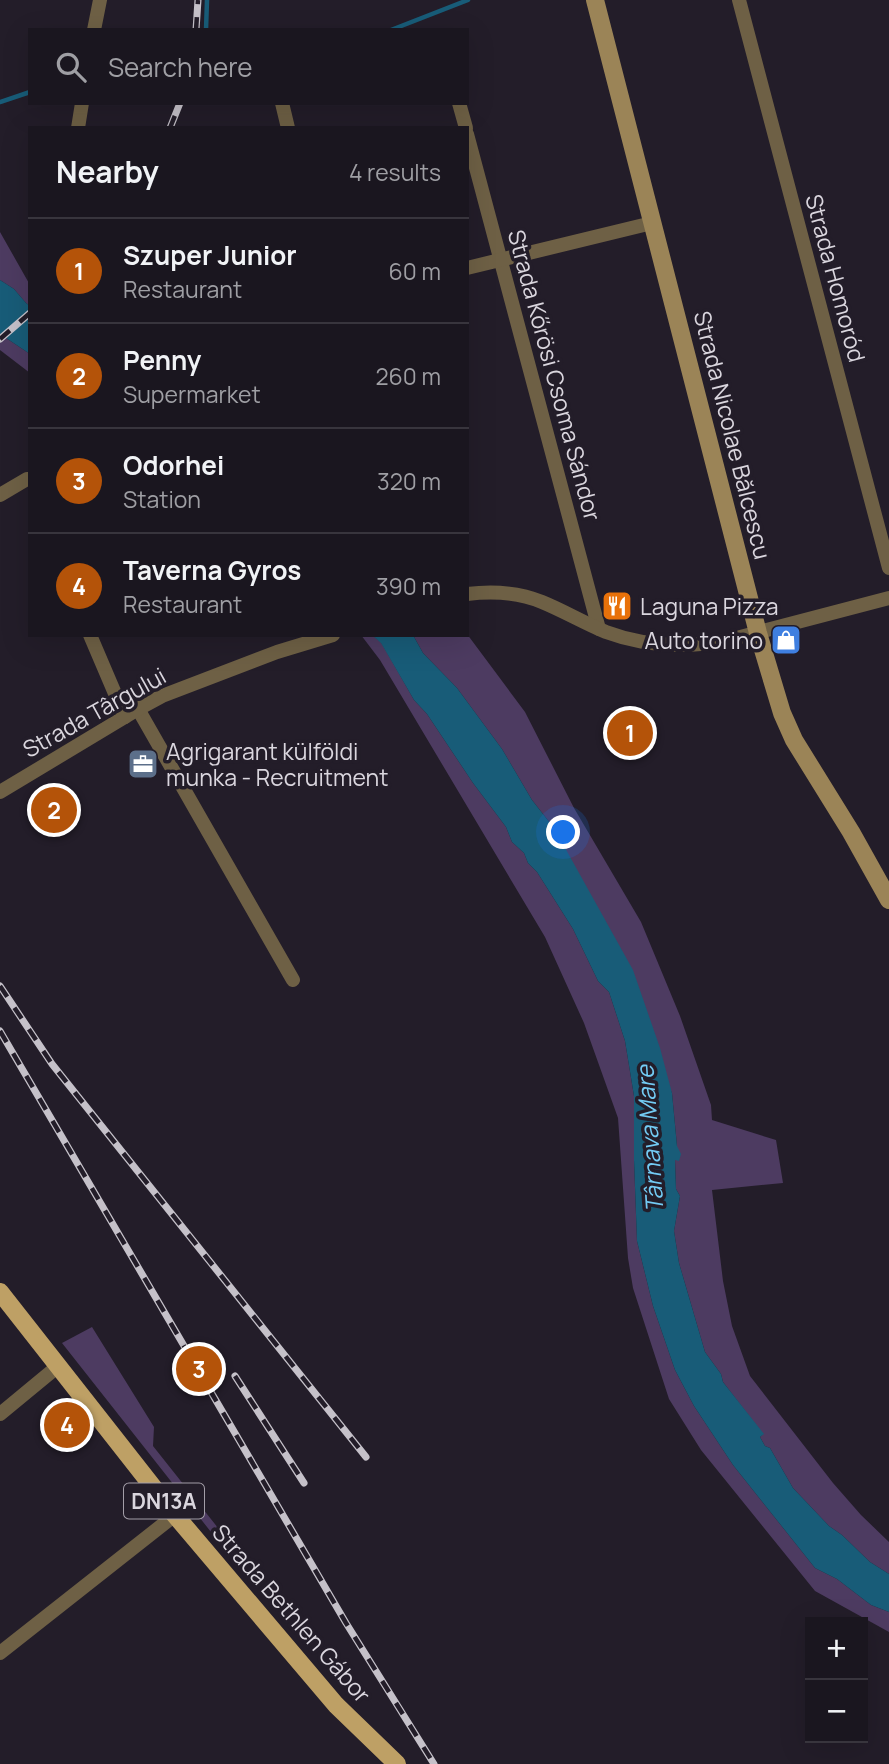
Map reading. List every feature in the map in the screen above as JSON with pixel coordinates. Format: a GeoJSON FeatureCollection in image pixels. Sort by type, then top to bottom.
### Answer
{"type":"FeatureCollection","features":[{"type":"Feature","properties":{"kind":"main road","name":"Strada Nicolae Bălcescu"},"geometry":{"type":"LineString","coordinates":[[595,0],[758,633],[782,713],[794,740],[889,900]]}},
{"type":"Feature","properties":{"kind":"main road","name":"Strada Bethlen Gábor"},"geometry":{"type":"LineString","coordinates":[[0,1292],[175,1515],[336,1705],[397,1764]]}},
{"type":"Feature","properties":{"kind":"street"},"geometry":{"type":"LineString","coordinates":[[94,28],[100,0]]}},
{"type":"Feature","properties":{"kind":"street","name":"Strada Homoród"},"geometry":{"type":"LineString","coordinates":[[739,0],[889,568]]}},
{"type":"Feature","properties":{"kind":"street"},"geometry":{"type":"LineString","coordinates":[[78,126],[82,105]]}},
{"type":"Feature","properties":{"kind":"street"},"geometry":{"type":"LineString","coordinates":[[282,105],[288,126]]}},
{"type":"Feature","properties":{"kind":"street"},"geometry":{"type":"LineString","coordinates":[[460,105],[465,126]]}},
{"type":"Feature","properties":{"kind":"street","name":"Strada Kőrösi Csoma Sándor"},"geometry":{"type":"LineString","coordinates":[[469,142],[599,629]]}},
{"type":"Feature","properties":{"kind":"street"},"geometry":{"type":"LineString","coordinates":[[469,267],[652,223]]}},
{"type":"Feature","properties":{"kind":"street"},"geometry":{"type":"LineString","coordinates":[[0,495],[28,479]]}},
{"type":"Feature","properties":{"kind":"street"},"geometry":{"type":"LineString","coordinates":[[469,594],[492,592],[529,597],[625,638],[671,646],[710,644],[889,598]]}},
{"type":"Feature","properties":{"kind":"street"},"geometry":{"type":"LineString","coordinates":[[91,637],[125,717]]}},
{"type":"Feature","properties":{"kind":"street","name":"Strada Târgului"},"geometry":{"type":"LineString","coordinates":[[0,792],[162,696],[277,652],[327,637]]}},
{"type":"Feature","properties":{"kind":"street"},"geometry":{"type":"LineString","coordinates":[[138,709],[293,980]]}},
{"type":"Feature","properties":{"kind":"street"},"geometry":{"type":"LineString","coordinates":[[0,1414],[57,1367]]}},
{"type":"Feature","properties":{"kind":"street"},"geometry":{"type":"LineString","coordinates":[[0,1653],[175,1515]]}},
{"type":"Feature","properties":{"kind":"shaded area"},"geometry":{"type":"Polygon","coordinates":[[[0,232],[28,281],[28,304],[14,289],[0,280],[0,232]]]}},
{"type":"Feature","properties":{"kind":"shaded area"},"geometry":{"type":"Polygon","coordinates":[[[0,334],[28,353],[28,371],[0,350],[0,334]]]}},
{"type":"Feature","properties":{"kind":"shaded area"},"geometry":{"type":"Polygon","coordinates":[[[363,637],[375,637],[381,642],[414,700],[427,714],[506,827],[512,842],[524,853],[528,863],[537,872],[573,929],[598,981],[609,992],[625,1041],[634,1096],[637,1241],[653,1306],[675,1370],[694,1406],[733,1465],[815,1568],[837,1579],[871,1605],[889,1612],[889,1632],[868,1620],[868,1617],[862,1617],[815,1591],[701,1450],[669,1399],[633,1288],[628,1258],[618,1118],[584,1023],[545,937],[380,660],[363,637]]]}},
{"type":"Feature","properties":{"kind":"shaded area"},"geometry":{"type":"Polygon","coordinates":[[[414,637],[469,637],[525,712],[574,808],[641,922],[680,1016],[711,1105],[712,1120],[776,1140],[783,1183],[712,1190],[723,1281],[732,1326],[750,1376],[833,1483],[889,1542],[889,1574],[870,1562],[829,1526],[793,1488],[770,1448],[765,1446],[760,1437],[763,1434],[723,1382],[721,1374],[705,1352],[679,1263],[674,1231],[680,1196],[676,1189],[677,1146],[672,1093],[554,828],[532,800],[502,749],[457,688],[423,653],[414,637]]]}},
{"type":"Feature","properties":{"kind":"shaded area"},"geometry":{"type":"Polygon","coordinates":[[[92,1327],[154,1427],[153,1446],[226,1538],[222,1546],[62,1343],[92,1327]]]}},
{"type":"Feature","properties":{"kind":"water"},"geometry":{"type":"Polygon","coordinates":[[[0,280],[14,289],[28,304],[28,353],[0,334],[0,280]]]}},
{"type":"Feature","properties":{"kind":"water","name":"Târnava Mare"},"geometry":{"type":"Polygon","coordinates":[[[374,637],[414,637],[423,653],[457,688],[502,749],[532,800],[554,828],[633,970],[660,1048],[672,1093],[677,1146],[681,1154],[679,1161],[675,1160],[676,1189],[680,1196],[674,1231],[679,1263],[705,1352],[721,1374],[723,1382],[764,1434],[760,1437],[765,1446],[770,1448],[793,1488],[829,1526],[870,1562],[889,1574],[889,1612],[871,1605],[837,1579],[815,1568],[733,1465],[694,1406],[675,1370],[653,1306],[637,1241],[634,1096],[625,1041],[609,992],[598,981],[573,929],[537,872],[528,863],[524,853],[512,842],[506,827],[427,714],[414,700],[381,643],[374,637]]]}},
{"type":"Feature","properties":{"kind":"waterway"},"geometry":{"type":"LineString","coordinates":[[206,28],[207,0]]}},
{"type":"Feature","properties":{"kind":"waterway"},"geometry":{"type":"LineString","coordinates":[[396,28],[468,0]]}},
{"type":"Feature","properties":{"kind":"waterway"},"geometry":{"type":"LineString","coordinates":[[0,102],[28,93]]}},
{"type":"Feature","properties":{"kind":"railway"},"geometry":{"type":"LineString","coordinates":[[196,28],[198,0]]}},
{"type":"Feature","properties":{"kind":"railway"},"geometry":{"type":"LineString","coordinates":[[171,126],[179,105]]}},
{"type":"Feature","properties":{"kind":"railway"},"geometry":{"type":"LineString","coordinates":[[0,339],[28,315]]}},
{"type":"Feature","properties":{"kind":"railway"},"geometry":{"type":"LineString","coordinates":[[0,986],[52,1064],[366,1457]]}},
{"type":"Feature","properties":{"kind":"railway"},"geometry":{"type":"LineString","coordinates":[[0,1031],[346,1623],[434,1764]]}},
{"type":"Feature","properties":{"kind":"railway"},"geometry":{"type":"LineString","coordinates":[[235,1376],[304,1483]]}},
{"type":"Feature","properties":{"kind":"place","name":"Laguna Pizza"},"geometry":{"type":"Point","coordinates":[617,606]}},
{"type":"Feature","properties":{"kind":"place","name":"Auto torino"},"geometry":{"type":"Point","coordinates":[786,640]}},
{"type":"Feature","properties":{"kind":"place","name":"Szuper Junior"},"geometry":{"type":"Point","coordinates":[630,733]}},
{"type":"Feature","properties":{"kind":"place","name":"Agrigarant külföldi munka - Recruitment"},"geometry":{"type":"Point","coordinates":[143,764]}},
{"type":"Feature","properties":{"kind":"place","name":"Penny"},"geometry":{"type":"Point","coordinates":[54,810]}},
{"type":"Feature","properties":{"kind":"place","name":"Odorhei"},"geometry":{"type":"Point","coordinates":[199,1369]}},
{"type":"Feature","properties":{"kind":"place","name":"Taverna Gyros"},"geometry":{"type":"Point","coordinates":[67,1425]}}]}
